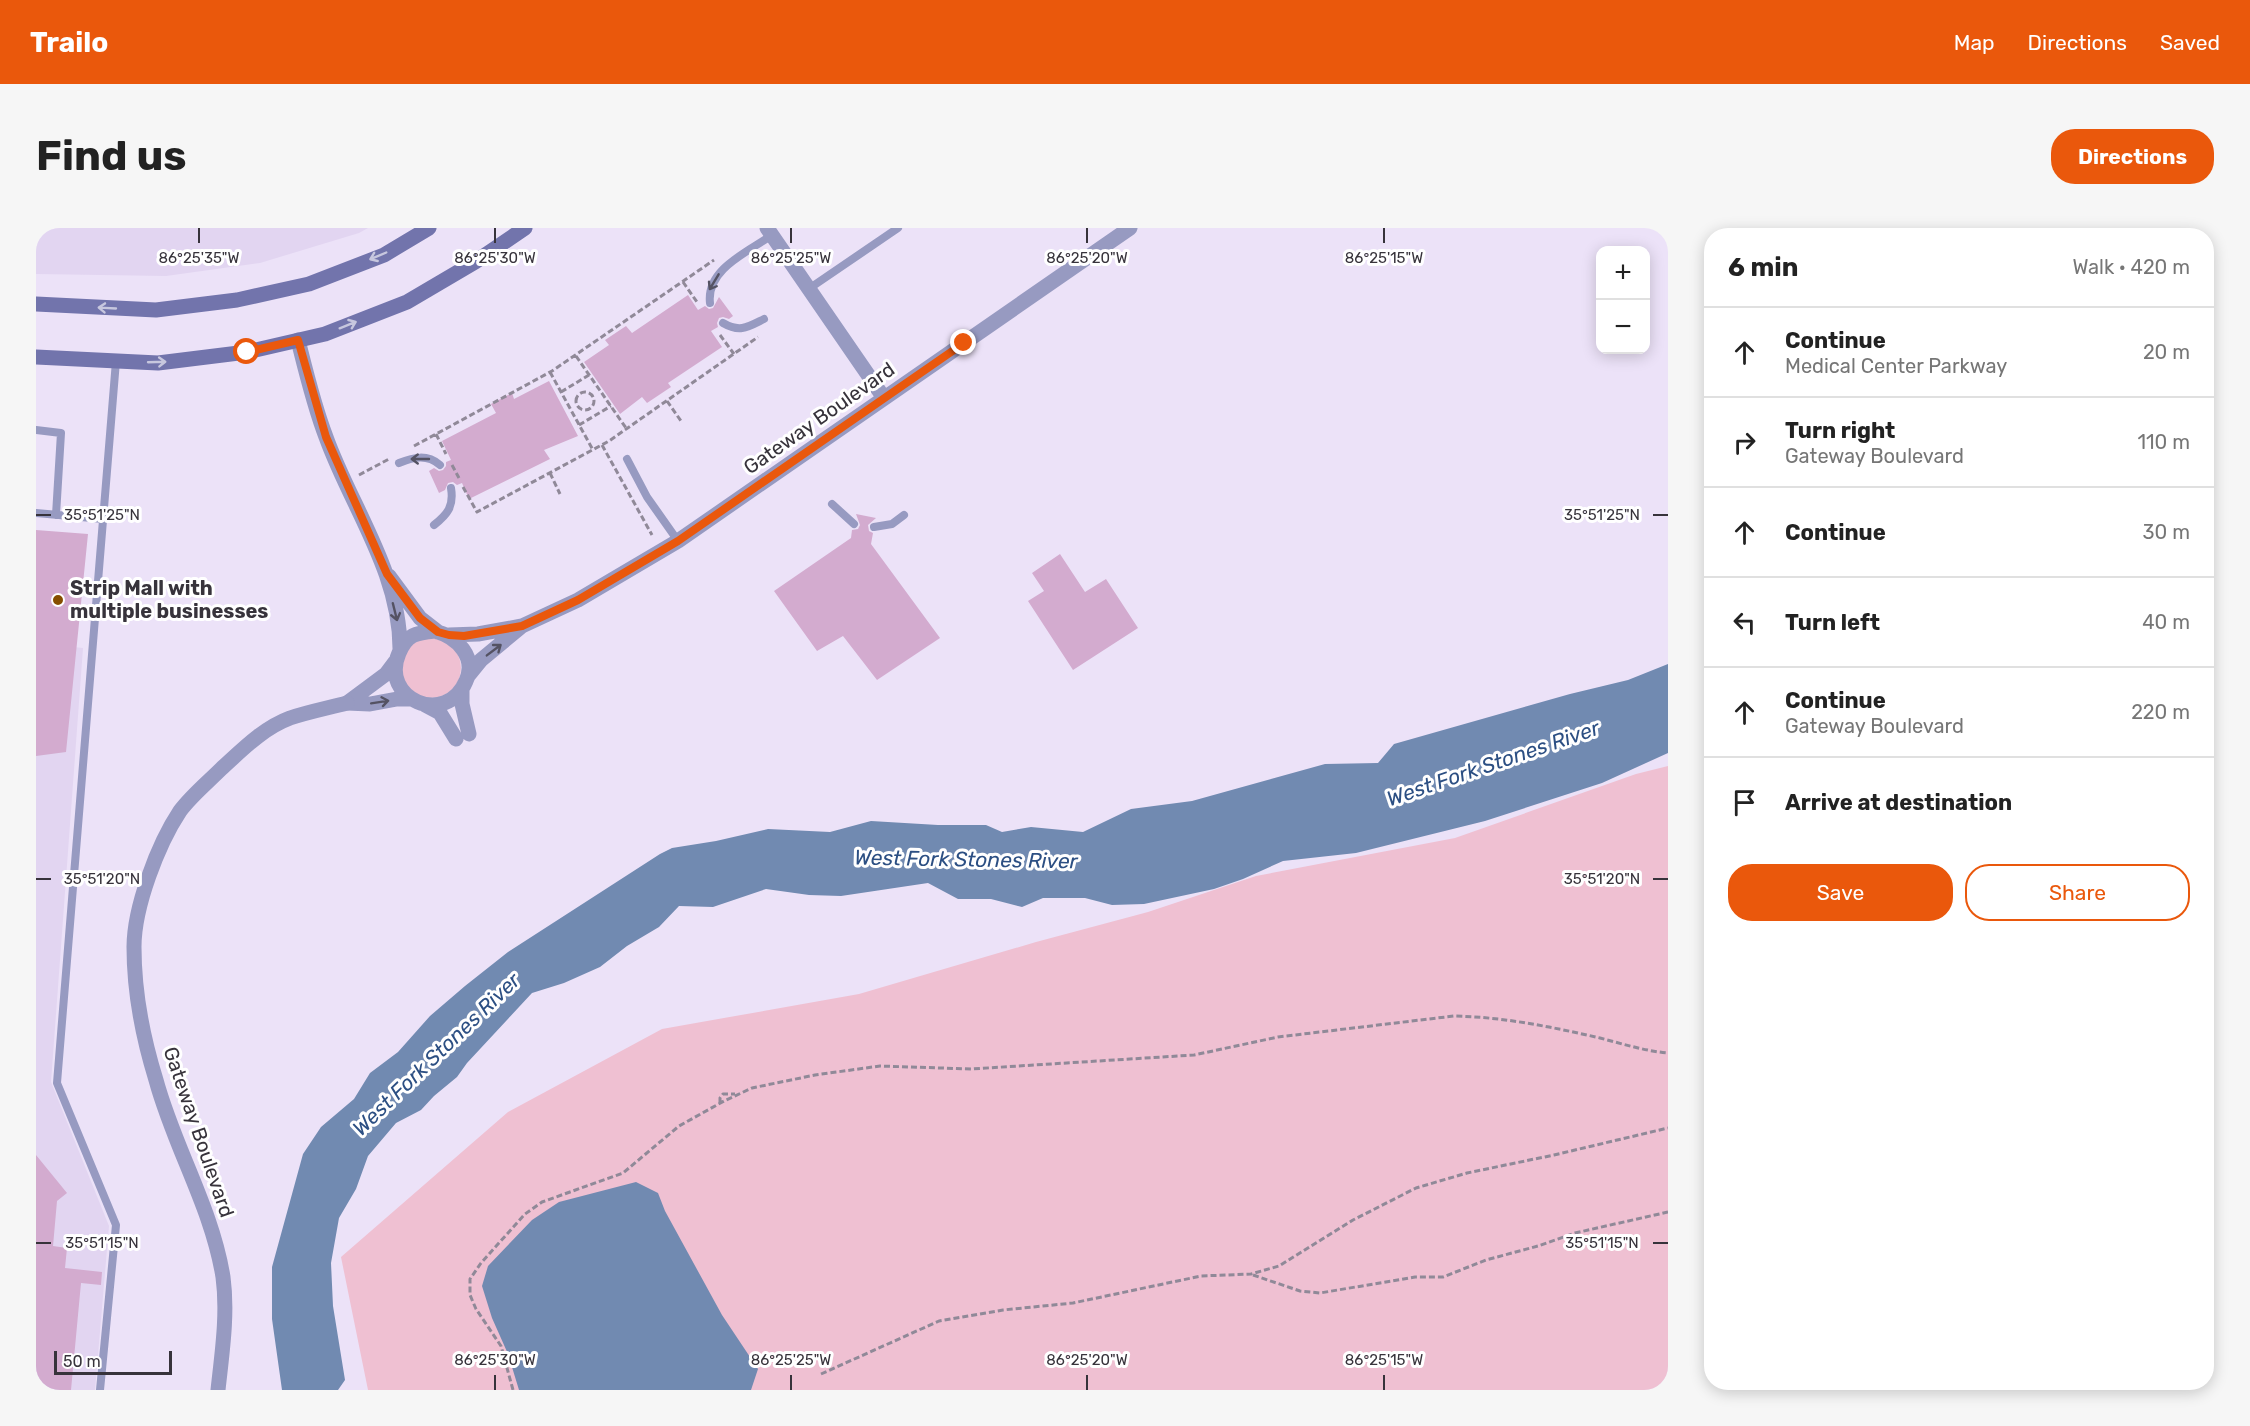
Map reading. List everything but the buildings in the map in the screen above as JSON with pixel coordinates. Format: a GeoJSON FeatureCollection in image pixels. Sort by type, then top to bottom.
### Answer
{"type":"FeatureCollection","features":[{"type":"Feature","properties":{"kind":"main road"},"geometry":{"type":"LineString","coordinates":[[36,304],[156,310],[237,300],[309,284],[384,255],[429,228]]}},
{"type":"Feature","properties":{"kind":"main road"},"geometry":{"type":"LineString","coordinates":[[36,357],[158,363],[247,352],[325,334],[407,302],[475,262],[525,228]]}},
{"type":"Feature","properties":{"kind":"street","name":"Gateway Boulevard"},"geometry":{"type":"LineString","coordinates":[[522,626],[578,600],[678,541],[1130,228]]}},
{"type":"Feature","properties":{"kind":"street"},"geometry":{"type":"LineString","coordinates":[[770,232],[884,398]]}},
{"type":"Feature","properties":{"kind":"street"},"geometry":{"type":"LineString","coordinates":[[298,340],[326,437],[387,574],[400,631],[396,679],[406,695],[440,713],[462,736],[462,704],[469,665],[465,652],[460,644],[420,618],[387,574]]}},
{"type":"Feature","properties":{"kind":"street"},"geometry":{"type":"LineString","coordinates":[[347,703],[386,674],[402,645],[416,633],[478,634],[522,626]]}},
{"type":"Feature","properties":{"kind":"street"},"geometry":{"type":"LineString","coordinates":[[347,703],[370,704],[397,699],[446,703],[465,683],[481,660],[522,626]]}},
{"type":"Feature","properties":{"kind":"street","name":"Gateway Boulevard"},"geometry":{"type":"LineString","coordinates":[[219,1390],[224,1334],[223,1278],[208,1216],[156,1082],[144,1034],[134,955],[138,912],[158,850],[181,810],[212,778],[253,740],[288,719],[347,703]]}},
{"type":"Feature","properties":{"kind":"lane"},"geometry":{"type":"LineString","coordinates":[[810,288],[898,228]]}},
{"type":"Feature","properties":{"kind":"lane"},"geometry":{"type":"LineString","coordinates":[[710,303],[709,291],[714,278],[770,232]]}},
{"type":"Feature","properties":{"kind":"lane"},"geometry":{"type":"LineString","coordinates":[[719,325],[746,328],[764,319]]}},
{"type":"Feature","properties":{"kind":"lane"},"geometry":{"type":"LineString","coordinates":[[100,1390],[116,1225],[57,1083],[116,361]]}},
{"type":"Feature","properties":{"kind":"lane"},"geometry":{"type":"LineString","coordinates":[[36,430],[61,433],[56,514]]}},
{"type":"Feature","properties":{"kind":"lane"},"geometry":{"type":"LineString","coordinates":[[397,459],[416,457],[432,459],[440,465]]}},
{"type":"Feature","properties":{"kind":"lane"},"geometry":{"type":"LineString","coordinates":[[627,459],[647,497],[678,541]]}},
{"type":"Feature","properties":{"kind":"lane"},"geometry":{"type":"LineString","coordinates":[[434,525],[448,513],[453,500],[451,488]]}},
{"type":"Feature","properties":{"kind":"lane"},"geometry":{"type":"LineString","coordinates":[[832,504],[854,524]]}},
{"type":"Feature","properties":{"kind":"lane"},"geometry":{"type":"LineString","coordinates":[[36,513],[103,519]]}},
{"type":"Feature","properties":{"kind":"lane"},"geometry":{"type":"LineString","coordinates":[[874,527],[892,524],[904,515]]}},
{"type":"Feature","properties":{"kind":"path"},"geometry":{"type":"LineString","coordinates":[[413,446],[576,356],[721,255]]}},
{"type":"Feature","properties":{"kind":"path"},"geometry":{"type":"LineString","coordinates":[[683,282],[702,309]]}},
{"type":"Feature","properties":{"kind":"path"},"geometry":{"type":"LineString","coordinates":[[719,325],[734,354]]}},
{"type":"Feature","properties":{"kind":"path"},"geometry":{"type":"LineString","coordinates":[[436,434],[477,512],[602,445],[758,338]]}},
{"type":"Feature","properties":{"kind":"path"},"geometry":{"type":"LineString","coordinates":[[576,356],[627,429]]}},
{"type":"Feature","properties":{"kind":"path"},"geometry":{"type":"LineString","coordinates":[[550,372],[593,450]]}},
{"type":"Feature","properties":{"kind":"path"},"geometry":{"type":"LineString","coordinates":[[561,392],[576,385],[589,375]]}},
{"type":"Feature","properties":{"kind":"path"},"geometry":{"type":"LineString","coordinates":[[576,385],[580,392]]}},
{"type":"Feature","properties":{"kind":"path"},"geometry":{"type":"LineString","coordinates":[[592,395],[599,390]]}},
{"type":"Feature","properties":{"kind":"path"},"geometry":{"type":"LineString","coordinates":[[586,391],[592,395],[594,402],[590,408],[583,410],[576,405],[576,397],[580,392],[586,391]]}},
{"type":"Feature","properties":{"kind":"path"},"geometry":{"type":"LineString","coordinates":[[667,401],[681,420]]}},
{"type":"Feature","properties":{"kind":"path"},"geometry":{"type":"LineString","coordinates":[[570,409],[576,405]]}},
{"type":"Feature","properties":{"kind":"path"},"geometry":{"type":"LineString","coordinates":[[579,425],[611,406]]}},
{"type":"Feature","properties":{"kind":"path"},"geometry":{"type":"LineString","coordinates":[[590,408],[594,416]]}},
{"type":"Feature","properties":{"kind":"path"},"geometry":{"type":"LineString","coordinates":[[602,445],[652,535]]}},
{"type":"Feature","properties":{"kind":"path"},"geometry":{"type":"LineString","coordinates":[[359,475],[397,459]]}},
{"type":"Feature","properties":{"kind":"path"},"geometry":{"type":"LineString","coordinates":[[550,473],[560,494]]}},
{"type":"Feature","properties":{"kind":"path"},"geometry":{"type":"LineString","coordinates":[[513,1390],[501,1346],[476,1309],[470,1295],[470,1279],[475,1270],[525,1214],[542,1202],[623,1173],[672,1131],[720,1103],[752,1088],[782,1080],[880,1066],[971,1068],[1194,1055],[1278,1037],[1454,1016],[1537,1024],[1645,1050],[1668,1053]]}},
{"type":"Feature","properties":{"kind":"path"},"geometry":{"type":"LineString","coordinates":[[821,1374],[939,1321],[1003,1310],[1073,1303],[1201,1276],[1251,1274],[1279,1266],[1353,1221],[1416,1188],[1467,1173],[1668,1128]]}},
{"type":"Feature","properties":{"kind":"path"},"geometry":{"type":"LineString","coordinates":[[1251,1274],[1300,1292],[1320,1293],[1415,1277],[1443,1277],[1486,1260],[1575,1233],[1668,1212]]}},
{"type":"Feature","properties":{"kind":"shaded area"},"geometry":{"type":"Polygon","coordinates":[[[36,228],[368,228],[359,233],[260,263],[166,276],[36,274],[36,228]]]}},
{"type":"Feature","properties":{"kind":"shaded area"},"geometry":{"type":"Polygon","coordinates":[[[431,638],[452,647],[461,668],[452,689],[431,698],[410,689],[401,668],[410,647],[431,638]]]}},
{"type":"Feature","properties":{"kind":"shaded area"},"geometry":{"type":"Polygon","coordinates":[[[36,643],[83,648],[51,1082],[109,1226],[95,1390],[36,1390],[36,643]]]}},
{"type":"Feature","properties":{"kind":"shaded area"},"geometry":{"type":"Polygon","coordinates":[[[1668,766],[1668,1390],[368,1390],[341,1257],[508,1112],[662,1029],[859,994],[1148,912],[1256,876],[1455,838],[1636,774],[1668,766]]]}},
{"type":"Feature","properties":{"kind":"water","name":"West Fork Stones River"},"geometry":{"type":"Polygon","coordinates":[[[1668,664],[1668,753],[1602,783],[1485,821],[1356,853],[1283,861],[1214,889],[1144,904],[1112,905],[1085,898],[1043,898],[1022,907],[991,899],[958,899],[928,883],[841,896],[809,895],[766,889],[713,907],[679,906],[659,927],[627,946],[600,967],[564,983],[532,993],[467,1063],[457,1077],[421,1110],[396,1123],[368,1156],[356,1189],[339,1218],[331,1263],[333,1306],[345,1380],[338,1390],[282,1390],[272,1319],[272,1267],[303,1154],[321,1127],[354,1099],[370,1073],[398,1052],[430,1016],[465,986],[508,952],[660,854],[672,848],[768,829],[830,832],[871,821],[986,825],[1002,832],[1031,827],[1083,832],[1131,809],[1192,801],[1325,764],[1378,763],[1394,744],[1628,680],[1668,664]]]}},
{"type":"Feature","properties":{"kind":"water"},"geometry":{"type":"Polygon","coordinates":[[[636,1182],[658,1193],[665,1211],[722,1315],[758,1369],[751,1390],[519,1390],[482,1286],[488,1266],[532,1220],[559,1202],[636,1182]]]}},
{"type":"Feature","properties":{"kind":"place","name":"Strip Mall with multiple businesses"},"geometry":{"type":"Point","coordinates":[58,600]}},
{"type":"Feature","properties":{"kind":"route"},"geometry":{"type":"LineString","coordinates":[[247,352],[298,340],[326,437],[387,574],[408,599],[420,618],[438,632],[464,636],[522,626],[578,600],[678,541],[964,343]]}}]}
